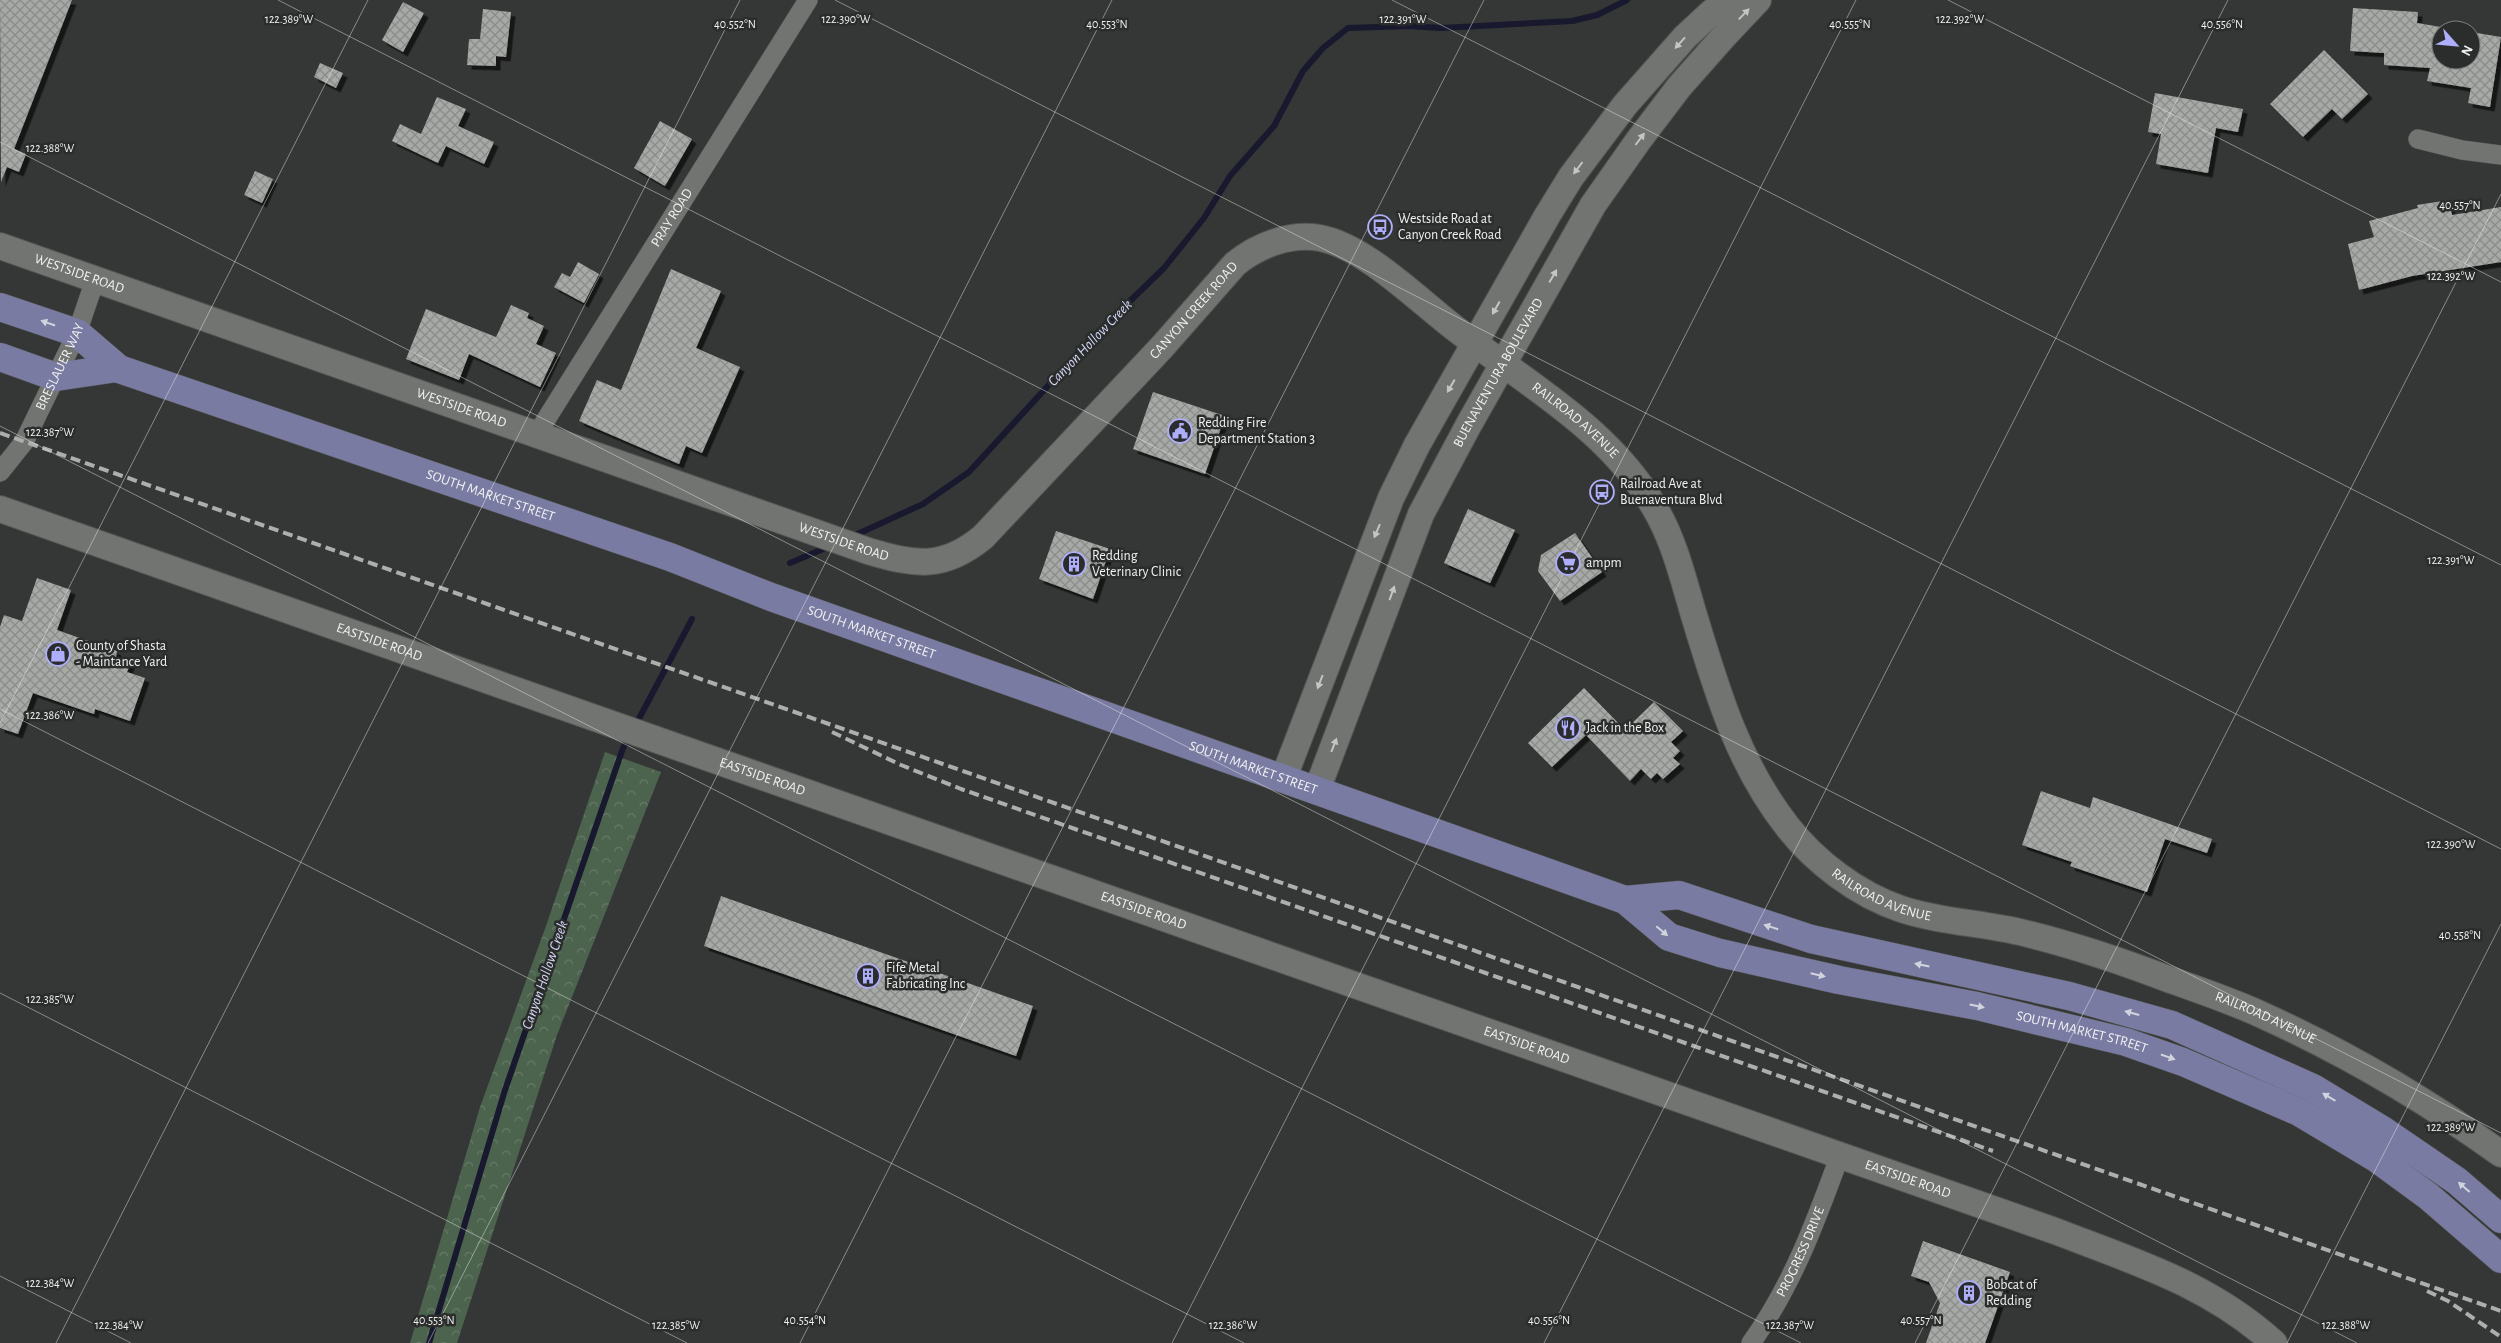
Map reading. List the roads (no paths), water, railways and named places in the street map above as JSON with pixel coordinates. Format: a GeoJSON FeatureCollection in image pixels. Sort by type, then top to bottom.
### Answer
{"type":"FeatureCollection","features":[{"type":"Feature","properties":{"kind":"main road","name":"SOUTH MARKET STREET"},"geometry":{"type":"LineString","coordinates":[[0,307],[76,334],[117,368],[670,557],[771,597],[1284,777],[1625,900],[1669,937],[1720,953],[1840,980],[1977,1006],[2126,1042],[2183,1062],[2298,1112],[2376,1158],[2428,1196],[2501,1258]]}},
{"type":"Feature","properties":{"kind":"main road","name":"SOUTH MARKET STREET"},"geometry":{"type":"LineString","coordinates":[[0,357],[56,377],[117,368]]}},
{"type":"Feature","properties":{"kind":"main road","name":"SOUTH MARKET STREET"},"geometry":{"type":"LineString","coordinates":[[1625,900],[1679,894],[1811,939],[2069,996],[2172,1025],[2314,1088],[2384,1131],[2449,1176],[2501,1219]]}},
{"type":"Feature","properties":{"kind":"street","name":"PRAY ROAD"},"geometry":{"type":"LineString","coordinates":[[537,434],[808,0]]}},
{"type":"Feature","properties":{"kind":"street"},"geometry":{"type":"LineString","coordinates":[[1284,777],[1390,498],[1417,445],[1571,177],[1625,105],[1685,37],[1712,12],[1731,0]]}},
{"type":"Feature","properties":{"kind":"street","name":"BUENAVENTURA BOULEVARD"},"geometry":{"type":"LineString","coordinates":[[1317,790],[1421,514],[1503,364],[1593,205],[1638,141],[1686,80],[1758,0]]}},
{"type":"Feature","properties":{"kind":"street"},"geometry":{"type":"LineString","coordinates":[[2418,139],[2462,150],[2501,155]]}},
{"type":"Feature","properties":{"kind":"street","name":"CANYON CREEK ROAD"},"geometry":{"type":"LineString","coordinates":[[923,563],[941,561],[959,555],[983,537],[1162,347],[1235,264],[1265,245],[1304,237],[1332,241],[1373,263],[1503,364]]}},
{"type":"Feature","properties":{"kind":"street","name":"WESTSIDE ROAD"},"geometry":{"type":"LineString","coordinates":[[0,246],[868,550],[903,561],[923,563]]}},
{"type":"Feature","properties":{"kind":"street","name":"BRESLAUER WAY"},"geometry":{"type":"LineString","coordinates":[[0,472],[24,442],[76,334],[95,280]]}},
{"type":"Feature","properties":{"kind":"street","name":"RAILROAD AVENUE"},"geometry":{"type":"LineString","coordinates":[[1503,364],[1542,391],[1609,449],[1648,496],[1666,528],[1734,738],[1787,827],[1811,853],[1833,872],[1874,898],[1903,910],[2021,932],[2060,943],[2114,959],[2260,1014],[2354,1061],[2444,1115],[2501,1154]]}},
{"type":"Feature","properties":{"kind":"street","name":"EASTSIDE ROAD"},"geometry":{"type":"LineString","coordinates":[[0,509],[2055,1231],[2179,1279],[2229,1307],[2274,1343]]}},
{"type":"Feature","properties":{"kind":"street","name":"PROGRESS DRIVE"},"geometry":{"type":"LineString","coordinates":[[1751,1343],[1767,1321],[1808,1243],[1840,1155]]}},
{"type":"Feature","properties":{"kind":"waterway","name":"Canyon Hollow Creek"},"geometry":{"type":"LineString","coordinates":[[851,537],[923,504],[969,472],[1090,340],[1164,268],[1204,218],[1230,176],[1274,126],[1303,71],[1323,48],[1348,28],[1408,26],[1441,28],[1572,21],[1597,15],[1627,0]]}},
{"type":"Feature","properties":{"kind":"waterway","name":"Canyon Hollow Creek"},"geometry":{"type":"LineString","coordinates":[[790,563],[830,546]]}},
{"type":"Feature","properties":{"kind":"waterway","name":"Canyon Hollow Creek"},"geometry":{"type":"LineString","coordinates":[[635,726],[692,619]]}},
{"type":"Feature","properties":{"kind":"waterway","name":"Canyon Hollow Creek"},"geometry":{"type":"LineString","coordinates":[[429,1343],[505,1090],[623,748],[629,737]]}},
{"type":"Feature","properties":{"kind":"railway"},"geometry":{"type":"LineString","coordinates":[[0,433],[2501,1311]]}},
{"type":"Feature","properties":{"kind":"railway"},"geometry":{"type":"LineString","coordinates":[[832,732],[901,765],[961,789],[1993,1151]]}},
{"type":"Feature","properties":{"kind":"railway"},"geometry":{"type":"LineString","coordinates":[[2427,1291],[2448,1301],[2501,1337]]}},
{"type":"Feature","properties":{"kind":"place","name":"Westside Road at Canyon Creek Road"},"geometry":{"type":"Point","coordinates":[1380,227]}},
{"type":"Feature","properties":{"kind":"place","name":"Redding Fire Department Station 3"},"geometry":{"type":"Point","coordinates":[1180,431]}},
{"type":"Feature","properties":{"kind":"place","name":"Railroad Ave at Buenaventura Blvd"},"geometry":{"type":"Point","coordinates":[1602,492]}},
{"type":"Feature","properties":{"kind":"place","name":"ampm"},"geometry":{"type":"Point","coordinates":[1568,563]}},
{"type":"Feature","properties":{"kind":"place","name":"Redding Veterinary Clinic"},"geometry":{"type":"Point","coordinates":[1074,564]}},
{"type":"Feature","properties":{"kind":"place","name":"County of Shasta - Maintance Yard"},"geometry":{"type":"Point","coordinates":[58,654]}},
{"type":"Feature","properties":{"kind":"place","name":"Jack in the Box"},"geometry":{"type":"Point","coordinates":[1568,728]}},
{"type":"Feature","properties":{"kind":"place","name":"Fife Metal Fabricating Inc"},"geometry":{"type":"Point","coordinates":[868,976]}},
{"type":"Feature","properties":{"kind":"place","name":"Bobcat of Redding"},"geometry":{"type":"Point","coordinates":[1969,1293]}}]}
